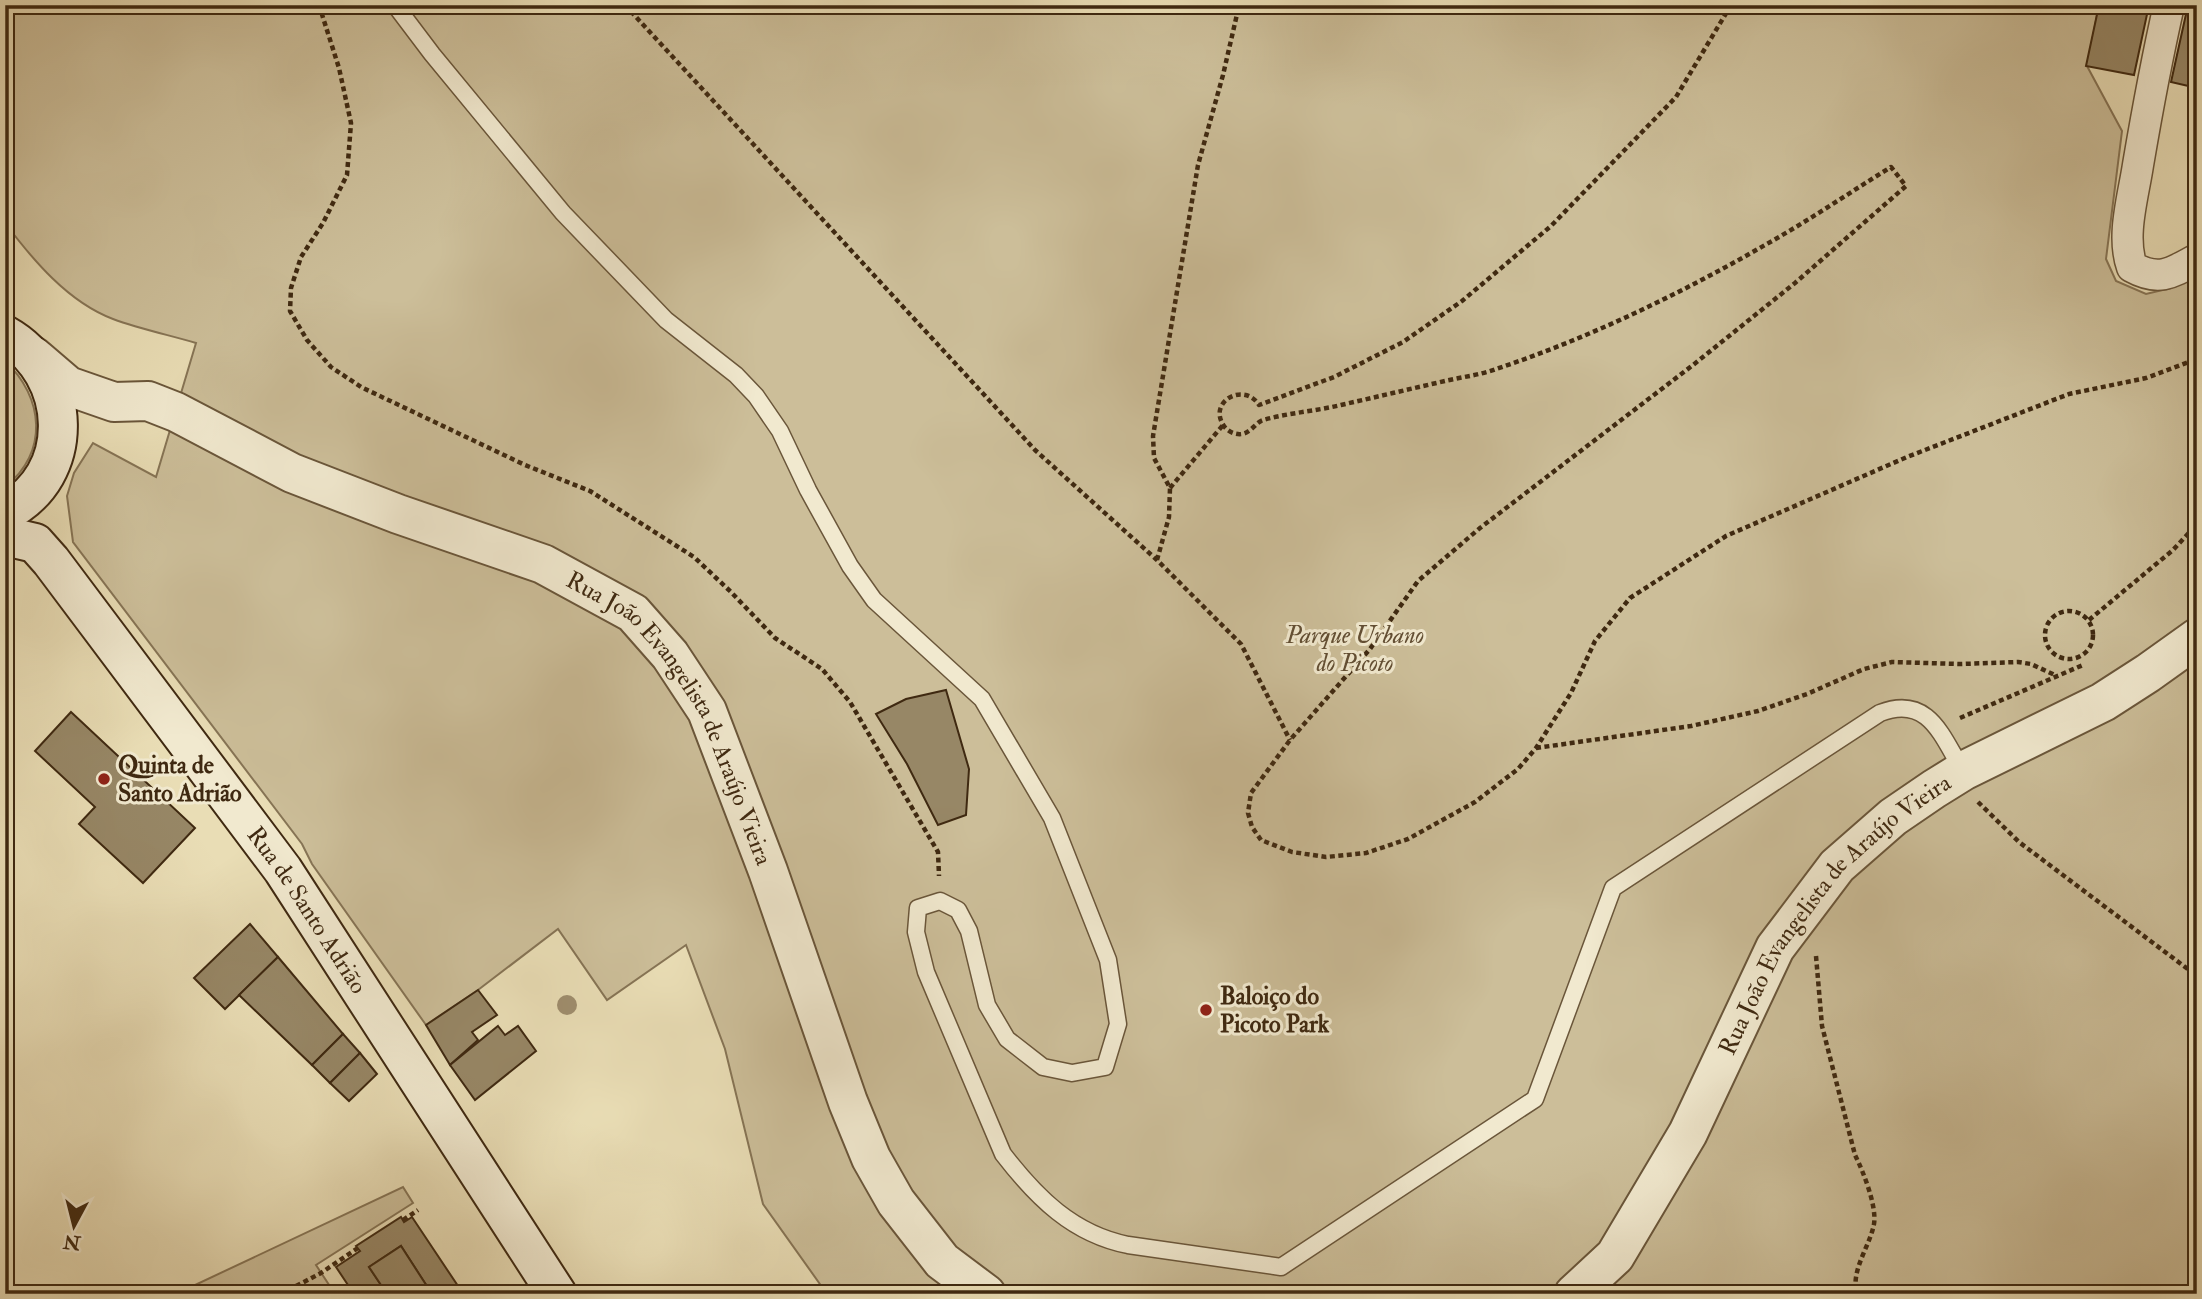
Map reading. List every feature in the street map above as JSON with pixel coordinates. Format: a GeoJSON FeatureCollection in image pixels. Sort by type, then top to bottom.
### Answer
{"type":"FeatureCollection","features":[{"type":"Feature","properties":{"kind":"street"},"geometry":{"type":"LineString","coordinates":[[2169,5],[2152,79],[2133,193],[2128,255],[2132,267],[2146,275],[2170,274],[2197,259]]}},
{"type":"Feature","properties":{"kind":"street"},"geometry":{"type":"LineString","coordinates":[[19,346],[52,388],[58,407],[59,425],[52,461],[19,502]]}},
{"type":"Feature","properties":{"kind":"street","name":"Rua João Evangelista de Araújo Vieira"},"geometry":{"type":"LineString","coordinates":[[19,346],[68,386],[114,402],[148,401],[176,412],[292,473],[398,514],[543,564],[633,613],[670,655],[707,711],[768,871],[848,1102],[872,1158],[896,1202],[942,1261],[986,1294]]}},
{"type":"Feature","properties":{"kind":"street","name":"Rua João Evangelista de Araújo Vieira"},"geometry":{"type":"LineString","coordinates":[[59,425],[114,402]]}},
{"type":"Feature","properties":{"kind":"street","name":"Rua de Santo Adrião"},"geometry":{"type":"LineString","coordinates":[[19,502],[20,540],[283,870],[558,1294]]}},
{"type":"Feature","properties":{"kind":"street","name":"Rua João Evangelista de Araújo Vieira"},"geometry":{"type":"LineString","coordinates":[[1574,1294],[1615,1256],[1688,1133],[1776,948],[1837,866],[1893,817],[1966,783],[2103,702],[2197,638]]}},
{"type":"Feature","properties":{"kind":"lane"},"geometry":{"type":"LineString","coordinates":[[395,5],[563,213],[666,320],[736,375],[756,396],[780,430],[808,490],[850,566],[874,600],[982,699],[1052,818],[1108,960],[1118,1024],[1105,1066],[1072,1073],[1043,1067],[1007,1039],[987,1005],[969,931],[958,910],[940,901],[918,908],[916,932],[926,972],[1003,1154],[1022,1179],[1082,1230],[1105,1240],[1281,1268],[1535,1099],[1613,888],[1880,713],[1894,708],[1920,711],[1937,729],[1966,783]]}},
{"type":"Feature","properties":{"kind":"path"},"geometry":{"type":"LineString","coordinates":[[319,5],[339,68],[351,123],[347,175],[324,223],[301,257],[291,288],[290,311],[307,340],[331,367],[361,387],[525,465],[590,491],[646,526],[694,557],[775,638],[822,669],[850,702],[938,852],[940,901]]}},
{"type":"Feature","properties":{"kind":"path"},"geometry":{"type":"LineString","coordinates":[[625,5],[1035,450],[1157,560],[1241,644],[1290,740]]}},
{"type":"Feature","properties":{"kind":"path"},"geometry":{"type":"LineString","coordinates":[[1230,5],[1238,10],[1273,10],[1313,5]]}},
{"type":"Feature","properties":{"kind":"path"},"geometry":{"type":"LineString","coordinates":[[1731,5],[1676,97],[1550,226],[1462,301],[1403,342],[1334,377],[1259,405],[1255,399],[1245,394],[1227,397],[1222,405],[1219,415],[1223,425],[1233,433],[1242,434],[1251,431],[1260,421],[1307,413],[1494,370],[1581,337],[1671,295],[1765,246],[1891,167],[1906,186],[1795,283],[1693,365],[1480,528],[1418,581],[1370,649],[1290,740],[1251,793],[1248,813],[1252,827],[1261,840],[1292,852],[1326,857],[1366,853],[1408,839],[1475,802],[1518,769],[1571,694],[1595,641],[1630,598],[1726,536],[1907,457],[2069,394],[2146,378],[2197,359]]}},
{"type":"Feature","properties":{"kind":"path"},"geometry":{"type":"LineString","coordinates":[[1157,560],[1169,517],[1170,488],[1154,458],[1153,436],[1198,165],[1238,10]]}},
{"type":"Feature","properties":{"kind":"path"},"geometry":{"type":"LineString","coordinates":[[1170,488],[1223,425]]}},
{"type":"Feature","properties":{"kind":"path"},"geometry":{"type":"LineString","coordinates":[[2089,620],[2173,550],[2197,524]]}},
{"type":"Feature","properties":{"kind":"path"},"geometry":{"type":"LineString","coordinates":[[2066,611],[2079,612],[2089,620],[2094,636],[2088,651],[2081,656],[2069,660],[2057,657],[2048,648],[2044,637],[2047,624],[2055,615],[2066,611]]}},
{"type":"Feature","properties":{"kind":"path"},"geometry":{"type":"LineString","coordinates":[[1535,748],[1691,726],[1758,711],[1807,695],[1864,669],[1892,662],[2031,664],[2057,676]]}},
{"type":"Feature","properties":{"kind":"path"},"geometry":{"type":"LineString","coordinates":[[1937,729],[2083,665]]}},
{"type":"Feature","properties":{"kind":"path"},"geometry":{"type":"LineString","coordinates":[[1966,783],[2019,842],[2197,976]]}},
{"type":"Feature","properties":{"kind":"path"},"geometry":{"type":"LineString","coordinates":[[1816,950],[1822,1026],[1855,1155],[1862,1169],[1875,1214],[1855,1286],[1857,1294]]}},
{"type":"Feature","properties":{"kind":"path"},"geometry":{"type":"LineString","coordinates":[[403,1220],[418,1210]]}},
{"type":"Feature","properties":{"kind":"path"},"geometry":{"type":"LineString","coordinates":[[281,1294],[321,1273],[358,1248]]}},
{"type":"Feature","properties":{"kind":"green space","name":"Parque Urbano do Picoto"},"geometry":{"type":"Polygon","coordinates":[[[5,5],[2099,5],[2087,66],[2122,131],[2106,259],[2116,281],[2146,294],[2171,288],[2197,273],[2197,1294],[827,1294],[763,1204],[725,1049],[686,945],[607,1000],[558,929],[478,990],[426,1025],[312,864],[302,844],[73,542],[67,496],[74,473],[93,443],[156,477],[196,343],[113,319],[81,302],[40,265],[5,223],[5,5]]]}},
{"type":"Feature","properties":{"kind":"green space"},"geometry":{"type":"Polygon","coordinates":[[[5,361],[28,391],[36,425],[35,442],[29,458],[5,487],[5,361]]]}},
{"type":"Feature","properties":{"kind":"green space"},"geometry":{"type":"Polygon","coordinates":[[[403,1187],[413,1203],[316,1265],[335,1294],[176,1294],[403,1187]]]}},
{"type":"Feature","properties":{"kind":"building"},"geometry":{"type":"Polygon","coordinates":[[[2099,5],[2149,5],[2134,75],[2086,66],[2099,5]]]}},
{"type":"Feature","properties":{"kind":"building"},"geometry":{"type":"Polygon","coordinates":[[[2188,5],[2197,5],[2197,88],[2171,82],[2188,5]]]}},
{"type":"Feature","properties":{"kind":"building"},"geometry":{"type":"Polygon","coordinates":[[[946,690],[969,769],[966,815],[938,825],[907,764],[876,714],[906,699],[946,690]]]}},
{"type":"Feature","properties":{"kind":"building","name":"Quinta de Santo Adrião"},"geometry":{"type":"Polygon","coordinates":[[[71,712],[195,828],[143,883],[79,824],[95,807],[35,751],[71,712]]]}},
{"type":"Feature","properties":{"kind":"building"},"geometry":{"type":"Polygon","coordinates":[[[250,924],[278,957],[225,1009],[194,978],[250,924]]]}},
{"type":"Feature","properties":{"kind":"building"},"geometry":{"type":"Polygon","coordinates":[[[278,957],[343,1034],[312,1065],[239,995],[278,957]]]}},
{"type":"Feature","properties":{"kind":"building"},"geometry":{"type":"Polygon","coordinates":[[[478,990],[497,1015],[472,1032],[478,1040],[450,1065],[426,1025],[478,990]]]}},
{"type":"Feature","properties":{"kind":"building"},"geometry":{"type":"Polygon","coordinates":[[[498,1026],[505,1035],[518,1026],[536,1051],[475,1100],[450,1065],[498,1026]]]}},
{"type":"Feature","properties":{"kind":"building"},"geometry":{"type":"Polygon","coordinates":[[[343,1034],[360,1053],[330,1083],[312,1065],[343,1034]]]}},
{"type":"Feature","properties":{"kind":"building"},"geometry":{"type":"Polygon","coordinates":[[[360,1053],[377,1074],[349,1101],[330,1083],[360,1053]]]}},
{"type":"Feature","properties":{"kind":"building"},"geometry":{"type":"Polygon","coordinates":[[[401,1217],[404,1222],[412,1217],[458,1286],[446,1294],[432,1294],[401,1246],[369,1267],[387,1294],[354,1294],[336,1267],[360,1251],[356,1246],[401,1217]]]}},
{"type":"Feature","properties":{"kind":"building"},"geometry":{"type":"Polygon","coordinates":[[[401,1246],[432,1294],[387,1294],[369,1267],[401,1246]]]}},
{"type":"Feature","properties":{"kind":"place","name":"Quinta de Santo Adrião"},"geometry":{"type":"Point","coordinates":[104,779]}},
{"type":"Feature","properties":{"kind":"place","name":"Baloiço do Picoto Park"},"geometry":{"type":"Point","coordinates":[1206,1010]}}]}
